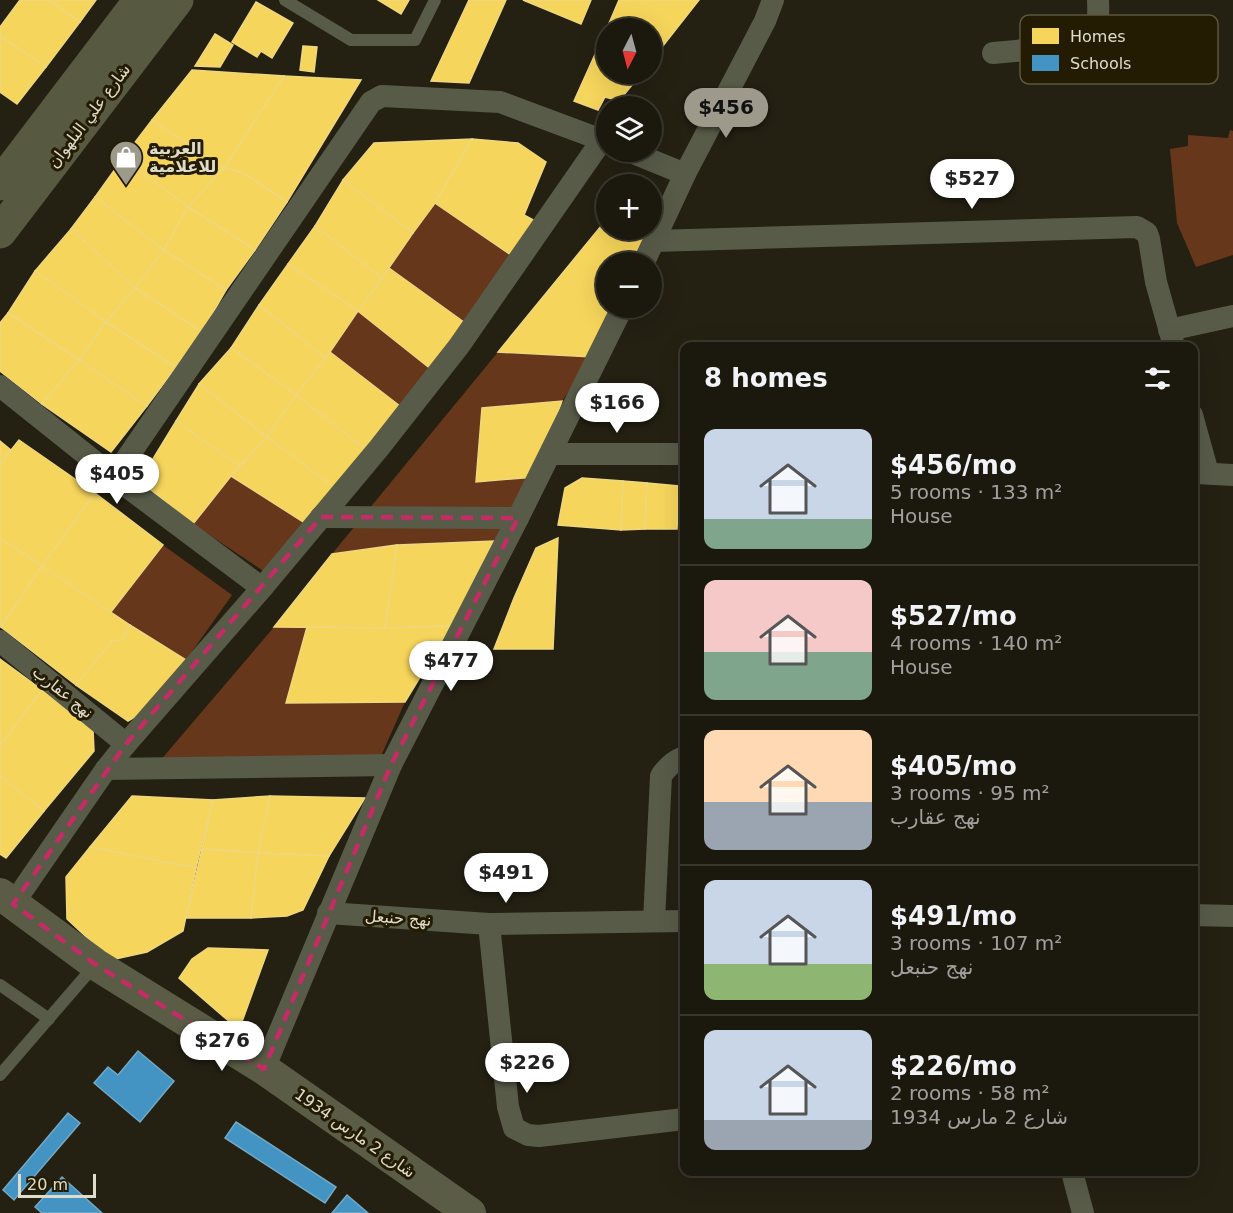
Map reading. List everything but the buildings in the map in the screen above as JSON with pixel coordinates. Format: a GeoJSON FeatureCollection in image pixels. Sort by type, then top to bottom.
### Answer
{"type":"FeatureCollection","features":[{"type":"Feature","properties":{"kind":"main road","name":"شارع علي البلهوان"},"geometry":{"type":"LineString","coordinates":[[0,184],[140,0]]}},
{"type":"Feature","properties":{"kind":"main road","name":"شارع علي البلهوان"},"geometry":{"type":"LineString","coordinates":[[0,232],[170,2]]}},
{"type":"Feature","properties":{"kind":"street"},"geometry":{"type":"LineString","coordinates":[[649,252],[685,174],[774,0]]}},
{"type":"Feature","properties":{"kind":"street"},"geometry":{"type":"LineString","coordinates":[[1097,15],[1098,0]]}},
{"type":"Feature","properties":{"kind":"street"},"geometry":{"type":"LineString","coordinates":[[993,53],[1020,51]]}},
{"type":"Feature","properties":{"kind":"street"},"geometry":{"type":"LineString","coordinates":[[114,477],[371,102],[382,96],[500,102],[596,138]]}},
{"type":"Feature","properties":{"kind":"street"},"geometry":{"type":"LineString","coordinates":[[6,899],[126,744],[262,588],[379,448],[459,346],[596,152]]}},
{"type":"Feature","properties":{"kind":"street"},"geometry":{"type":"LineString","coordinates":[[656,162],[685,174]]}},
{"type":"Feature","properties":{"kind":"street"},"geometry":{"type":"LineString","coordinates":[[654,241],[1137,227],[1147,232],[1156,282],[1171,338],[1233,316]]}},
{"type":"Feature","properties":{"kind":"street"},"geometry":{"type":"LineString","coordinates":[[264,1069],[390,765],[519,518],[617,318]]}},
{"type":"Feature","properties":{"kind":"street"},"geometry":{"type":"LineString","coordinates":[[0,386],[114,477],[262,588]]}},
{"type":"Feature","properties":{"kind":"street"},"geometry":{"type":"LineString","coordinates":[[551,454],[680,454]]}},
{"type":"Feature","properties":{"kind":"street"},"geometry":{"type":"LineString","coordinates":[[1200,473],[1233,475]]}},
{"type":"Feature","properties":{"kind":"street"},"geometry":{"type":"LineString","coordinates":[[321,517],[519,518]]}},
{"type":"Feature","properties":{"kind":"street","name":"نهج عقارب"},"geometry":{"type":"LineString","coordinates":[[0,640],[126,744]]}},
{"type":"Feature","properties":{"kind":"street"},"geometry":{"type":"LineString","coordinates":[[654,921],[661,776],[667,767],[680,758]]}},
{"type":"Feature","properties":{"kind":"street"},"geometry":{"type":"LineString","coordinates":[[106,769],[390,765]]}},
{"type":"Feature","properties":{"kind":"street","name":"شارع 2 مارس 1934"},"geometry":{"type":"LineString","coordinates":[[6,899],[95,964],[264,1069],[470,1213]]}},
{"type":"Feature","properties":{"kind":"street","name":"نهج حنبعل"},"geometry":{"type":"LineString","coordinates":[[328,913],[489,924],[680,921]]}},
{"type":"Feature","properties":{"kind":"street"},"geometry":{"type":"LineString","coordinates":[[1198,915],[1233,916]]}},
{"type":"Feature","properties":{"kind":"street"},"geometry":{"type":"LineString","coordinates":[[489,924],[508,1107],[514,1128],[528,1135],[539,1136],[680,1119]]}},
{"type":"Feature","properties":{"kind":"street"},"geometry":{"type":"LineString","coordinates":[[1073,1176],[1083,1213]]}},
{"type":"Feature","properties":{"kind":"lane"},"geometry":{"type":"LineString","coordinates":[[285,0],[351,40],[415,40],[435,0]]}},
{"type":"Feature","properties":{"kind":"lane"},"geometry":{"type":"LineString","coordinates":[[0,1075],[95,964]]}},
{"type":"Feature","properties":{"kind":"lane"},"geometry":{"type":"LineString","coordinates":[[0,985],[50,1019]]}},
{"type":"Feature","properties":{"kind":"highlighted area"},"geometry":{"type":"Polygon","coordinates":[[[321,517],[518,518],[391,765],[264,1069],[95,964],[13,904],[126,744],[321,517]]]}},
{"type":"Feature","properties":{"kind":"shaded area"},"geometry":{"type":"Polygon","coordinates":[[[1230,130],[1233,131],[1233,255],[1196,267],[1177,223],[1170,149],[1188,146],[1188,135],[1228,138],[1230,130]]]}},
{"type":"Feature","properties":{"kind":"shaded area"},"geometry":{"type":"Polygon","coordinates":[[[435,203],[517,259],[465,323],[389,268],[435,203]]]}},
{"type":"Feature","properties":{"kind":"shaded area"},"geometry":{"type":"Polygon","coordinates":[[[358,311],[432,370],[401,407],[330,352],[358,311]]]}},
{"type":"Feature","properties":{"kind":"shaded area"},"geometry":{"type":"Polygon","coordinates":[[[498,352],[593,357],[562,401],[482,409],[476,482],[535,477],[494,541],[397,545],[332,554],[498,352]]]}},
{"type":"Feature","properties":{"kind":"shaded area"},"geometry":{"type":"Polygon","coordinates":[[[231,476],[308,525],[268,574],[193,524],[231,476]]]}},
{"type":"Feature","properties":{"kind":"shaded area"},"geometry":{"type":"Polygon","coordinates":[[[163,545],[232,595],[186,660],[112,612],[163,545]]]}},
{"type":"Feature","properties":{"kind":"shaded area"},"geometry":{"type":"Polygon","coordinates":[[[274,627],[307,627],[286,703],[405,702],[378,763],[159,762],[274,627]]]}},
{"type":"Feature","properties":{"kind":"place","name":"العربية للاعلامية"},"geometry":{"type":"Point","coordinates":[126,186]}}]}
